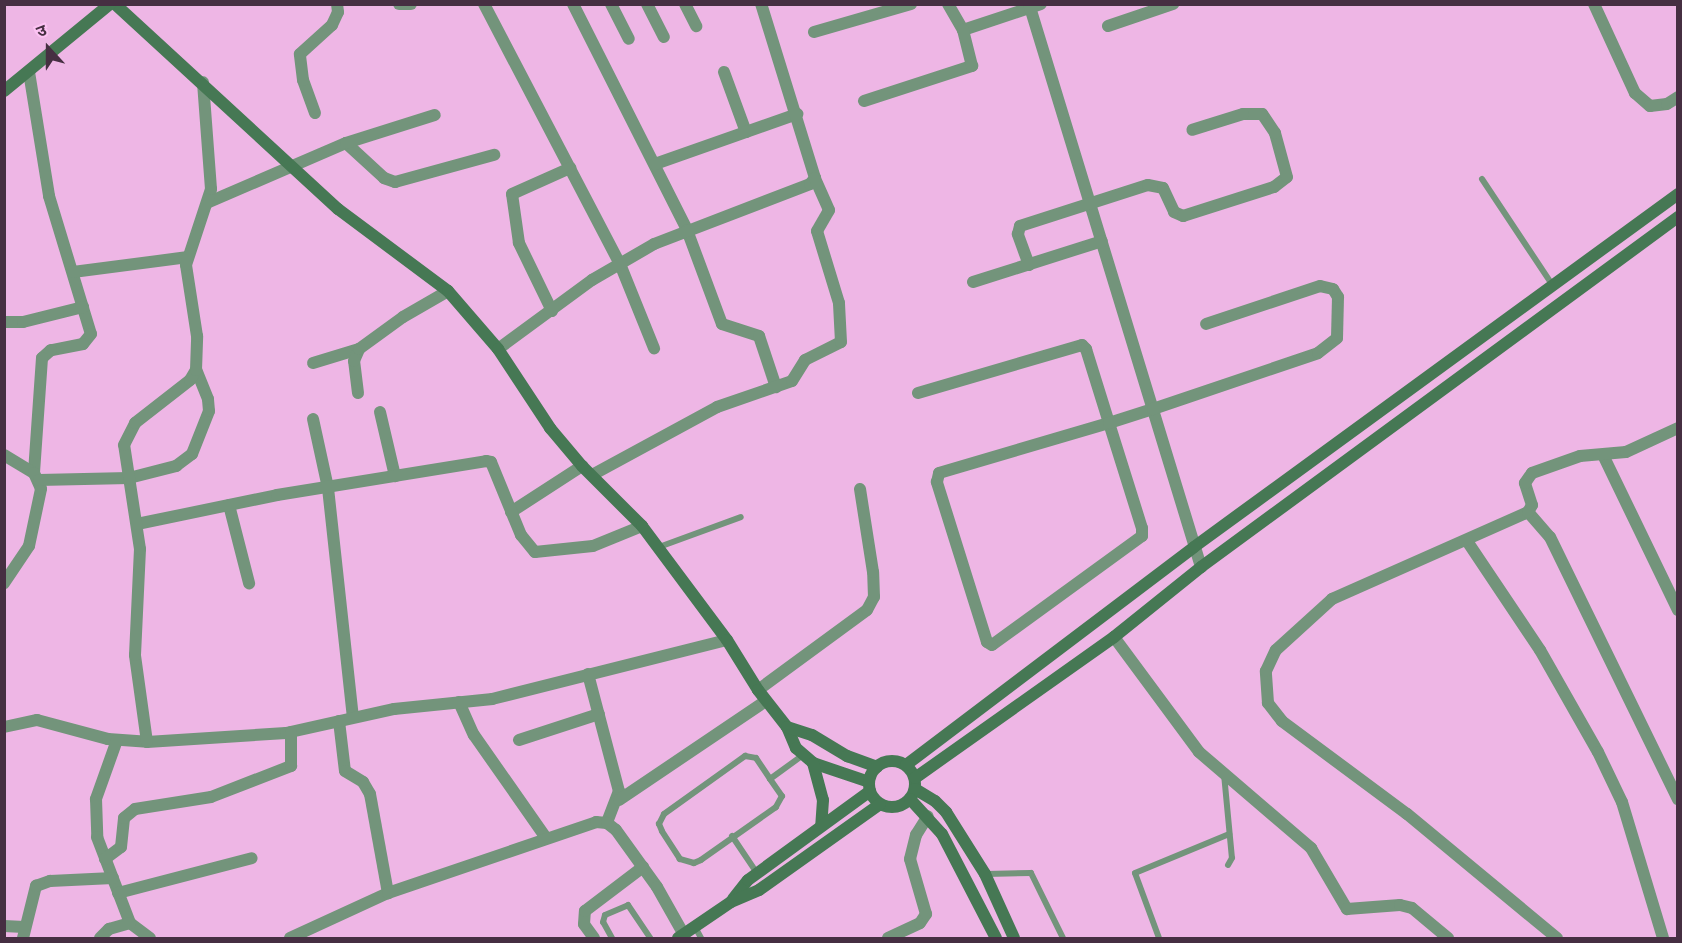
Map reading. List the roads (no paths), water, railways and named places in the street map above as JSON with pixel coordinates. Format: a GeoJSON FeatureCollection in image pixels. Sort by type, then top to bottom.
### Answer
{"type":"FeatureCollection","features":[{"type":"Feature","properties":{"kind":"main road"},"geometry":{"type":"LineString","coordinates":[[4,91],[110,4]]}},
{"type":"Feature","properties":{"kind":"main road"},"geometry":{"type":"LineString","coordinates":[[115,4],[203,82],[338,209],[448,291],[498,349],[550,428],[582,466],[642,526],[727,640],[762,695],[788,727],[808,759],[822,800],[822,826]]}},
{"type":"Feature","properties":{"kind":"main road"},"geometry":{"type":"LineString","coordinates":[[906,765],[1194,547],[1677,194]]}},
{"type":"Feature","properties":{"kind":"main road"},"geometry":{"type":"LineString","coordinates":[[731,902],[759,890],[880,804],[896,807],[914,789],[1114,637],[1201,567],[1677,217]]}},
{"type":"Feature","properties":{"kind":"main road"},"geometry":{"type":"LineString","coordinates":[[788,727],[812,735],[847,756],[877,767],[891,761],[906,765]]}},
{"type":"Feature","properties":{"kind":"main road"},"geometry":{"type":"LineString","coordinates":[[808,759],[870,787],[880,804]]}},
{"type":"Feature","properties":{"kind":"main road"},"geometry":{"type":"LineString","coordinates":[[906,765],[914,789],[928,816],[955,857],[996,939]]}},
{"type":"Feature","properties":{"kind":"main road"},"geometry":{"type":"LineString","coordinates":[[681,937],[698,933],[757,873],[822,826],[870,787],[877,767]]}},
{"type":"Feature","properties":{"kind":"main road"},"geometry":{"type":"LineString","coordinates":[[914,789],[941,806],[985,874],[1014,939]]}},
{"type":"Feature","properties":{"kind":"street"},"geometry":{"type":"LineString","coordinates":[[315,112],[299,61],[300,54],[332,25],[338,12],[337,4]]}},
{"type":"Feature","properties":{"kind":"street"},"geometry":{"type":"LineString","coordinates":[[399,4],[411,4]]}},
{"type":"Feature","properties":{"kind":"street"},"geometry":{"type":"LineString","coordinates":[[484,4],[620,264],[654,348]]}},
{"type":"Feature","properties":{"kind":"street"},"geometry":{"type":"LineString","coordinates":[[573,4],[687,230],[722,324],[759,336],[776,387]]}},
{"type":"Feature","properties":{"kind":"street"},"geometry":{"type":"LineString","coordinates":[[611,4],[629,39]]}},
{"type":"Feature","properties":{"kind":"street"},"geometry":{"type":"LineString","coordinates":[[647,4],[664,37]]}},
{"type":"Feature","properties":{"kind":"street"},"geometry":{"type":"LineString","coordinates":[[685,4],[696,26]]}},
{"type":"Feature","properties":{"kind":"street"},"geometry":{"type":"LineString","coordinates":[[592,475],[717,407],[792,381],[805,360],[836,346],[843,336],[839,303],[817,231],[829,210],[815,178],[761,4]]}},
{"type":"Feature","properties":{"kind":"street"},"geometry":{"type":"LineString","coordinates":[[814,32],[911,4]]}},
{"type":"Feature","properties":{"kind":"street"},"geometry":{"type":"LineString","coordinates":[[864,101],[972,66],[963,30],[948,4]]}},
{"type":"Feature","properties":{"kind":"street"},"geometry":{"type":"LineString","coordinates":[[1108,26],[1173,4]]}},
{"type":"Feature","properties":{"kind":"street"},"geometry":{"type":"LineString","coordinates":[[1594,4],[1635,93],[1650,106],[1667,104],[1677,97]]}},
{"type":"Feature","properties":{"kind":"street"},"geometry":{"type":"LineString","coordinates":[[963,30],[1034,6],[1090,203],[1201,567]]}},
{"type":"Feature","properties":{"kind":"street"},"geometry":{"type":"LineString","coordinates":[[4,584],[29,546],[40,499],[36,476],[42,358],[51,350],[89,340],[91,334],[49,196],[29,72]]}},
{"type":"Feature","properties":{"kind":"street"},"geometry":{"type":"LineString","coordinates":[[724,72],[746,132]]}},
{"type":"Feature","properties":{"kind":"street"},"geometry":{"type":"LineString","coordinates":[[147,742],[135,655],[137,524],[124,453],[128,432],[142,415],[190,380],[196,370],[198,350],[188,257],[209,202],[208,116],[203,82]]}},
{"type":"Feature","properties":{"kind":"street"},"geometry":{"type":"LineString","coordinates":[[655,164],[796,114]]}},
{"type":"Feature","properties":{"kind":"street"},"geometry":{"type":"LineString","coordinates":[[1029,265],[1018,234],[1020,226],[1090,203],[1157,185],[1163,188],[1174,212],[1182,216],[1274,187],[1287,177],[1275,134],[1262,114],[1243,114],[1191,130]]}},
{"type":"Feature","properties":{"kind":"street"},"geometry":{"type":"LineString","coordinates":[[209,202],[346,143],[435,115]]}},
{"type":"Feature","properties":{"kind":"street"},"geometry":{"type":"LineString","coordinates":[[346,143],[384,178],[395,182],[494,155]]}},
{"type":"Feature","properties":{"kind":"street"},"geometry":{"type":"LineString","coordinates":[[552,311],[519,243],[512,194],[570,168]]}},
{"type":"Feature","properties":{"kind":"street"},"geometry":{"type":"LineString","coordinates":[[498,349],[620,264],[687,230],[815,178]]}},
{"type":"Feature","properties":{"kind":"street"},"geometry":{"type":"LineString","coordinates":[[973,282],[1102,241]]}},
{"type":"Feature","properties":{"kind":"street"},"geometry":{"type":"LineString","coordinates":[[74,272],[188,257]]}},
{"type":"Feature","properties":{"kind":"street"},"geometry":{"type":"LineString","coordinates":[[918,393],[1082,345],[1109,423],[1142,536],[992,645],[987,642],[941,493],[939,473],[1109,423],[1153,409],[1331,345],[1337,338],[1338,297],[1333,289],[1320,286],[1206,324]]}},
{"type":"Feature","properties":{"kind":"street"},"geometry":{"type":"LineString","coordinates":[[313,363],[359,350],[403,317],[448,291]]}},
{"type":"Feature","properties":{"kind":"street"},"geometry":{"type":"LineString","coordinates":[[4,322],[22,322],[83,308]]}},
{"type":"Feature","properties":{"kind":"street"},"geometry":{"type":"LineString","coordinates":[[358,393],[354,361],[359,350]]}},
{"type":"Feature","properties":{"kind":"street"},"geometry":{"type":"LineString","coordinates":[[4,455],[36,476],[129,478],[176,466],[192,454],[209,411],[208,399],[196,370]]}},
{"type":"Feature","properties":{"kind":"street"},"geometry":{"type":"LineString","coordinates":[[380,412],[395,476]]}},
{"type":"Feature","properties":{"kind":"street"},"geometry":{"type":"LineString","coordinates":[[313,419],[328,488],[353,717]]}},
{"type":"Feature","properties":{"kind":"street"},"geometry":{"type":"LineString","coordinates":[[1557,939],[1407,814],[1282,721],[1268,703],[1265,689],[1266,671],[1276,650],[1332,599],[1467,542],[1528,512],[1532,499],[1525,483],[1532,473],[1580,456],[1604,457],[1626,452],[1677,428]]}},
{"type":"Feature","properties":{"kind":"street"},"geometry":{"type":"LineString","coordinates":[[1604,457],[1677,610]]}},
{"type":"Feature","properties":{"kind":"street"},"geometry":{"type":"LineString","coordinates":[[137,524],[229,505],[486,461],[490,462],[528,548],[535,552],[592,546],[642,526]]}},
{"type":"Feature","properties":{"kind":"street"},"geometry":{"type":"LineString","coordinates":[[511,512],[582,466]]}},
{"type":"Feature","properties":{"kind":"street"},"geometry":{"type":"LineString","coordinates":[[608,823],[619,800],[762,695],[867,610],[874,597],[873,572],[860,489]]}},
{"type":"Feature","properties":{"kind":"street"},"geometry":{"type":"LineString","coordinates":[[229,505],[249,583]]}},
{"type":"Feature","properties":{"kind":"street"},"geometry":{"type":"LineString","coordinates":[[1528,512],[1550,537],[1677,800]]}},
{"type":"Feature","properties":{"kind":"street"},"geometry":{"type":"LineString","coordinates":[[1467,542],[1540,650],[1598,752],[1622,802],[1663,939]]}},
{"type":"Feature","properties":{"kind":"street"},"geometry":{"type":"LineString","coordinates":[[1114,637],[1182,733],[1224,773],[1311,848],[1347,909],[1400,905],[1412,908],[1448,939]]}},
{"type":"Feature","properties":{"kind":"street"},"geometry":{"type":"LineString","coordinates":[[4,727],[37,720],[117,740],[147,742],[291,732],[353,717],[492,699],[727,640]]}},
{"type":"Feature","properties":{"kind":"street"},"geometry":{"type":"LineString","coordinates":[[588,674],[619,800]]}},
{"type":"Feature","properties":{"kind":"street"},"geometry":{"type":"LineString","coordinates":[[459,702],[474,735],[546,838]]}},
{"type":"Feature","properties":{"kind":"street"},"geometry":{"type":"LineString","coordinates":[[519,740],[599,714]]}},
{"type":"Feature","properties":{"kind":"street"},"geometry":{"type":"LineString","coordinates":[[339,721],[345,771],[363,782],[370,794],[388,893]]}},
{"type":"Feature","properties":{"kind":"street"},"geometry":{"type":"LineString","coordinates":[[105,859],[121,847],[124,818],[135,809],[212,797],[291,766],[291,732]]}},
{"type":"Feature","properties":{"kind":"street"},"geometry":{"type":"LineString","coordinates":[[117,740],[101,777],[95,815],[105,859],[130,923],[150,939]]}},
{"type":"Feature","properties":{"kind":"street"},"geometry":{"type":"LineString","coordinates":[[888,939],[920,923],[926,914],[910,859],[916,834],[928,816]]}},
{"type":"Feature","properties":{"kind":"street"},"geometry":{"type":"LineString","coordinates":[[290,939],[388,893],[596,822],[608,823],[643,867],[681,937]]}},
{"type":"Feature","properties":{"kind":"street"},"geometry":{"type":"LineString","coordinates":[[118,893],[252,858]]}},
{"type":"Feature","properties":{"kind":"street"},"geometry":{"type":"LineString","coordinates":[[594,939],[584,924],[585,911],[643,867]]}},
{"type":"Feature","properties":{"kind":"street"},"geometry":{"type":"LineString","coordinates":[[4,926],[23,933],[34,891],[42,883],[113,878]]}},
{"type":"Feature","properties":{"kind":"street"},"geometry":{"type":"LineString","coordinates":[[100,939],[109,929],[130,923]]}},
{"type":"Feature","properties":{"kind":"lane"},"geometry":{"type":"LineString","coordinates":[[1482,179],[1554,286]]}},
{"type":"Feature","properties":{"kind":"lane"},"geometry":{"type":"LineString","coordinates":[[658,548],[741,517]]}},
{"type":"Feature","properties":{"kind":"lane"},"geometry":{"type":"LineString","coordinates":[[745,756],[756,758],[770,779],[780,791],[781,802],[701,860],[686,863],[680,859],[659,824],[664,814],[745,756]]}},
{"type":"Feature","properties":{"kind":"lane"},"geometry":{"type":"LineString","coordinates":[[770,779],[808,759]]}},
{"type":"Feature","properties":{"kind":"lane"},"geometry":{"type":"LineString","coordinates":[[1224,773],[1229,834],[1228,865]]}},
{"type":"Feature","properties":{"kind":"lane"},"geometry":{"type":"LineString","coordinates":[[1159,939],[1135,873],[1229,834]]}},
{"type":"Feature","properties":{"kind":"lane"},"geometry":{"type":"LineString","coordinates":[[732,836],[757,873]]}},
{"type":"Feature","properties":{"kind":"lane"},"geometry":{"type":"LineString","coordinates":[[985,874],[1031,873],[1063,939]]}},
{"type":"Feature","properties":{"kind":"lane"},"geometry":{"type":"LineString","coordinates":[[612,939],[603,922],[605,915],[628,905],[650,939]]}}]}
